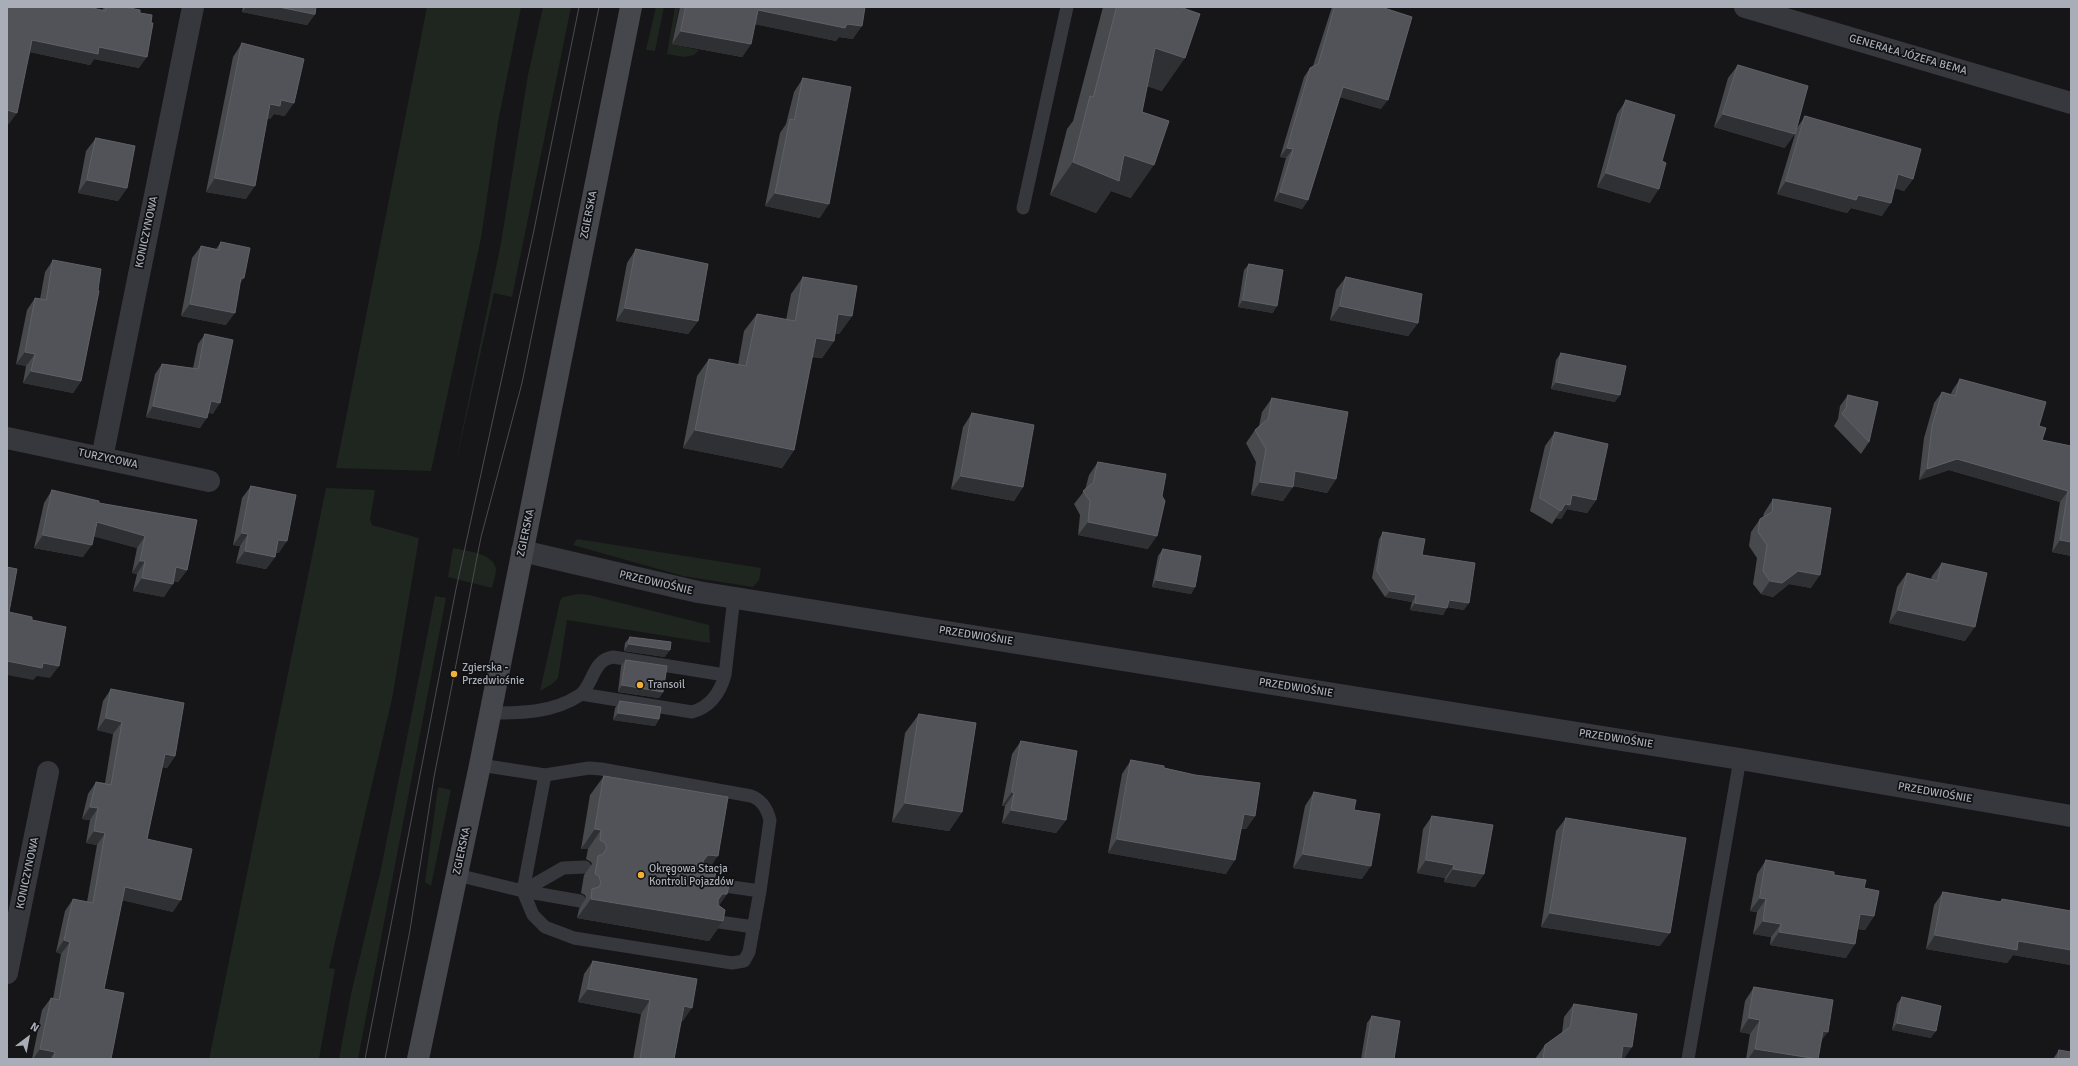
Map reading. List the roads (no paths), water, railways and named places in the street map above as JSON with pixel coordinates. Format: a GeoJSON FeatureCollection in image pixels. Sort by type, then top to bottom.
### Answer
{"type":"FeatureCollection","features":[{"type":"Feature","properties":{"kind":"main road","name":"ZGIERSKA"},"geometry":{"type":"LineString","coordinates":[[418,1059],[480,765],[631,7]]}},
{"type":"Feature","properties":{"kind":"street","name":"KONICZYNOWA"},"geometry":{"type":"LineString","coordinates":[[102,458],[193,7]]}},
{"type":"Feature","properties":{"kind":"street","name":"GENERAŁA JÓZEFA BEMA"},"geometry":{"type":"LineString","coordinates":[[1745,7],[2071,103]]}},
{"type":"Feature","properties":{"kind":"street","name":"TURZYCOWA"},"geometry":{"type":"LineString","coordinates":[[7,438],[209,481]]}},
{"type":"Feature","properties":{"kind":"street","name":"PRZEDWIOŚNIE"},"geometry":{"type":"LineString","coordinates":[[522,551],[670,586],[734,597],[1740,759],[2071,816]]}},
{"type":"Feature","properties":{"kind":"street","name":"KONICZYNOWA"},"geometry":{"type":"LineString","coordinates":[[7,973],[48,772]]}},
{"type":"Feature","properties":{"kind":"lane"},"geometry":{"type":"LineString","coordinates":[[1023,208],[1067,7]]}},
{"type":"Feature","properties":{"kind":"lane"},"geometry":{"type":"LineString","coordinates":[[581,694],[692,712],[701,710],[710,704],[722,684],[725,675],[734,597]]}},
{"type":"Feature","properties":{"kind":"lane"},"geometry":{"type":"LineString","coordinates":[[490,713],[524,713],[543,710],[561,704],[581,694],[600,662],[606,658],[613,657],[725,675]]}},
{"type":"Feature","properties":{"kind":"lane"},"geometry":{"type":"LineString","coordinates":[[1688,1059],[1740,759]]}},
{"type":"Feature","properties":{"kind":"lane"},"geometry":{"type":"LineString","coordinates":[[480,765],[545,774],[595,769],[751,796],[759,799],[766,809],[770,820],[754,927],[749,952],[744,961],[732,963],[724,962],[574,938],[545,927],[533,915],[523,891],[545,774]]}},
{"type":"Feature","properties":{"kind":"lane"},"geometry":{"type":"LineString","coordinates":[[523,891],[563,868],[585,867]]}},
{"type":"Feature","properties":{"kind":"lane"},"geometry":{"type":"LineString","coordinates":[[456,875],[523,891],[580,901]]}},
{"type":"Feature","properties":{"kind":"lane"},"geometry":{"type":"LineString","coordinates":[[697,882],[760,892]]}},
{"type":"Feature","properties":{"kind":"lane"},"geometry":{"type":"LineString","coordinates":[[712,921],[754,927]]}},
{"type":"Feature","properties":{"kind":"tram line"},"geometry":{"type":"LineString","coordinates":[[365,1059],[456,589],[534,230],[579,7]]}},
{"type":"Feature","properties":{"kind":"tram line"},"geometry":{"type":"LineString","coordinates":[[385,1059],[410,930],[434,777],[481,537],[522,383],[599,7]]}},
{"type":"Feature","properties":{"kind":"place","name":"Zgierska - Przedwiośnie"},"geometry":{"type":"Point","coordinates":[454,674]}},
{"type":"Feature","properties":{"kind":"place","name":"Transoil"},"geometry":{"type":"Point","coordinates":[640,685]}},
{"type":"Feature","properties":{"kind":"place","name":"Okręgowa Stacja Kontroli Pojazdów"},"geometry":{"type":"Point","coordinates":[641,875]}}]}
